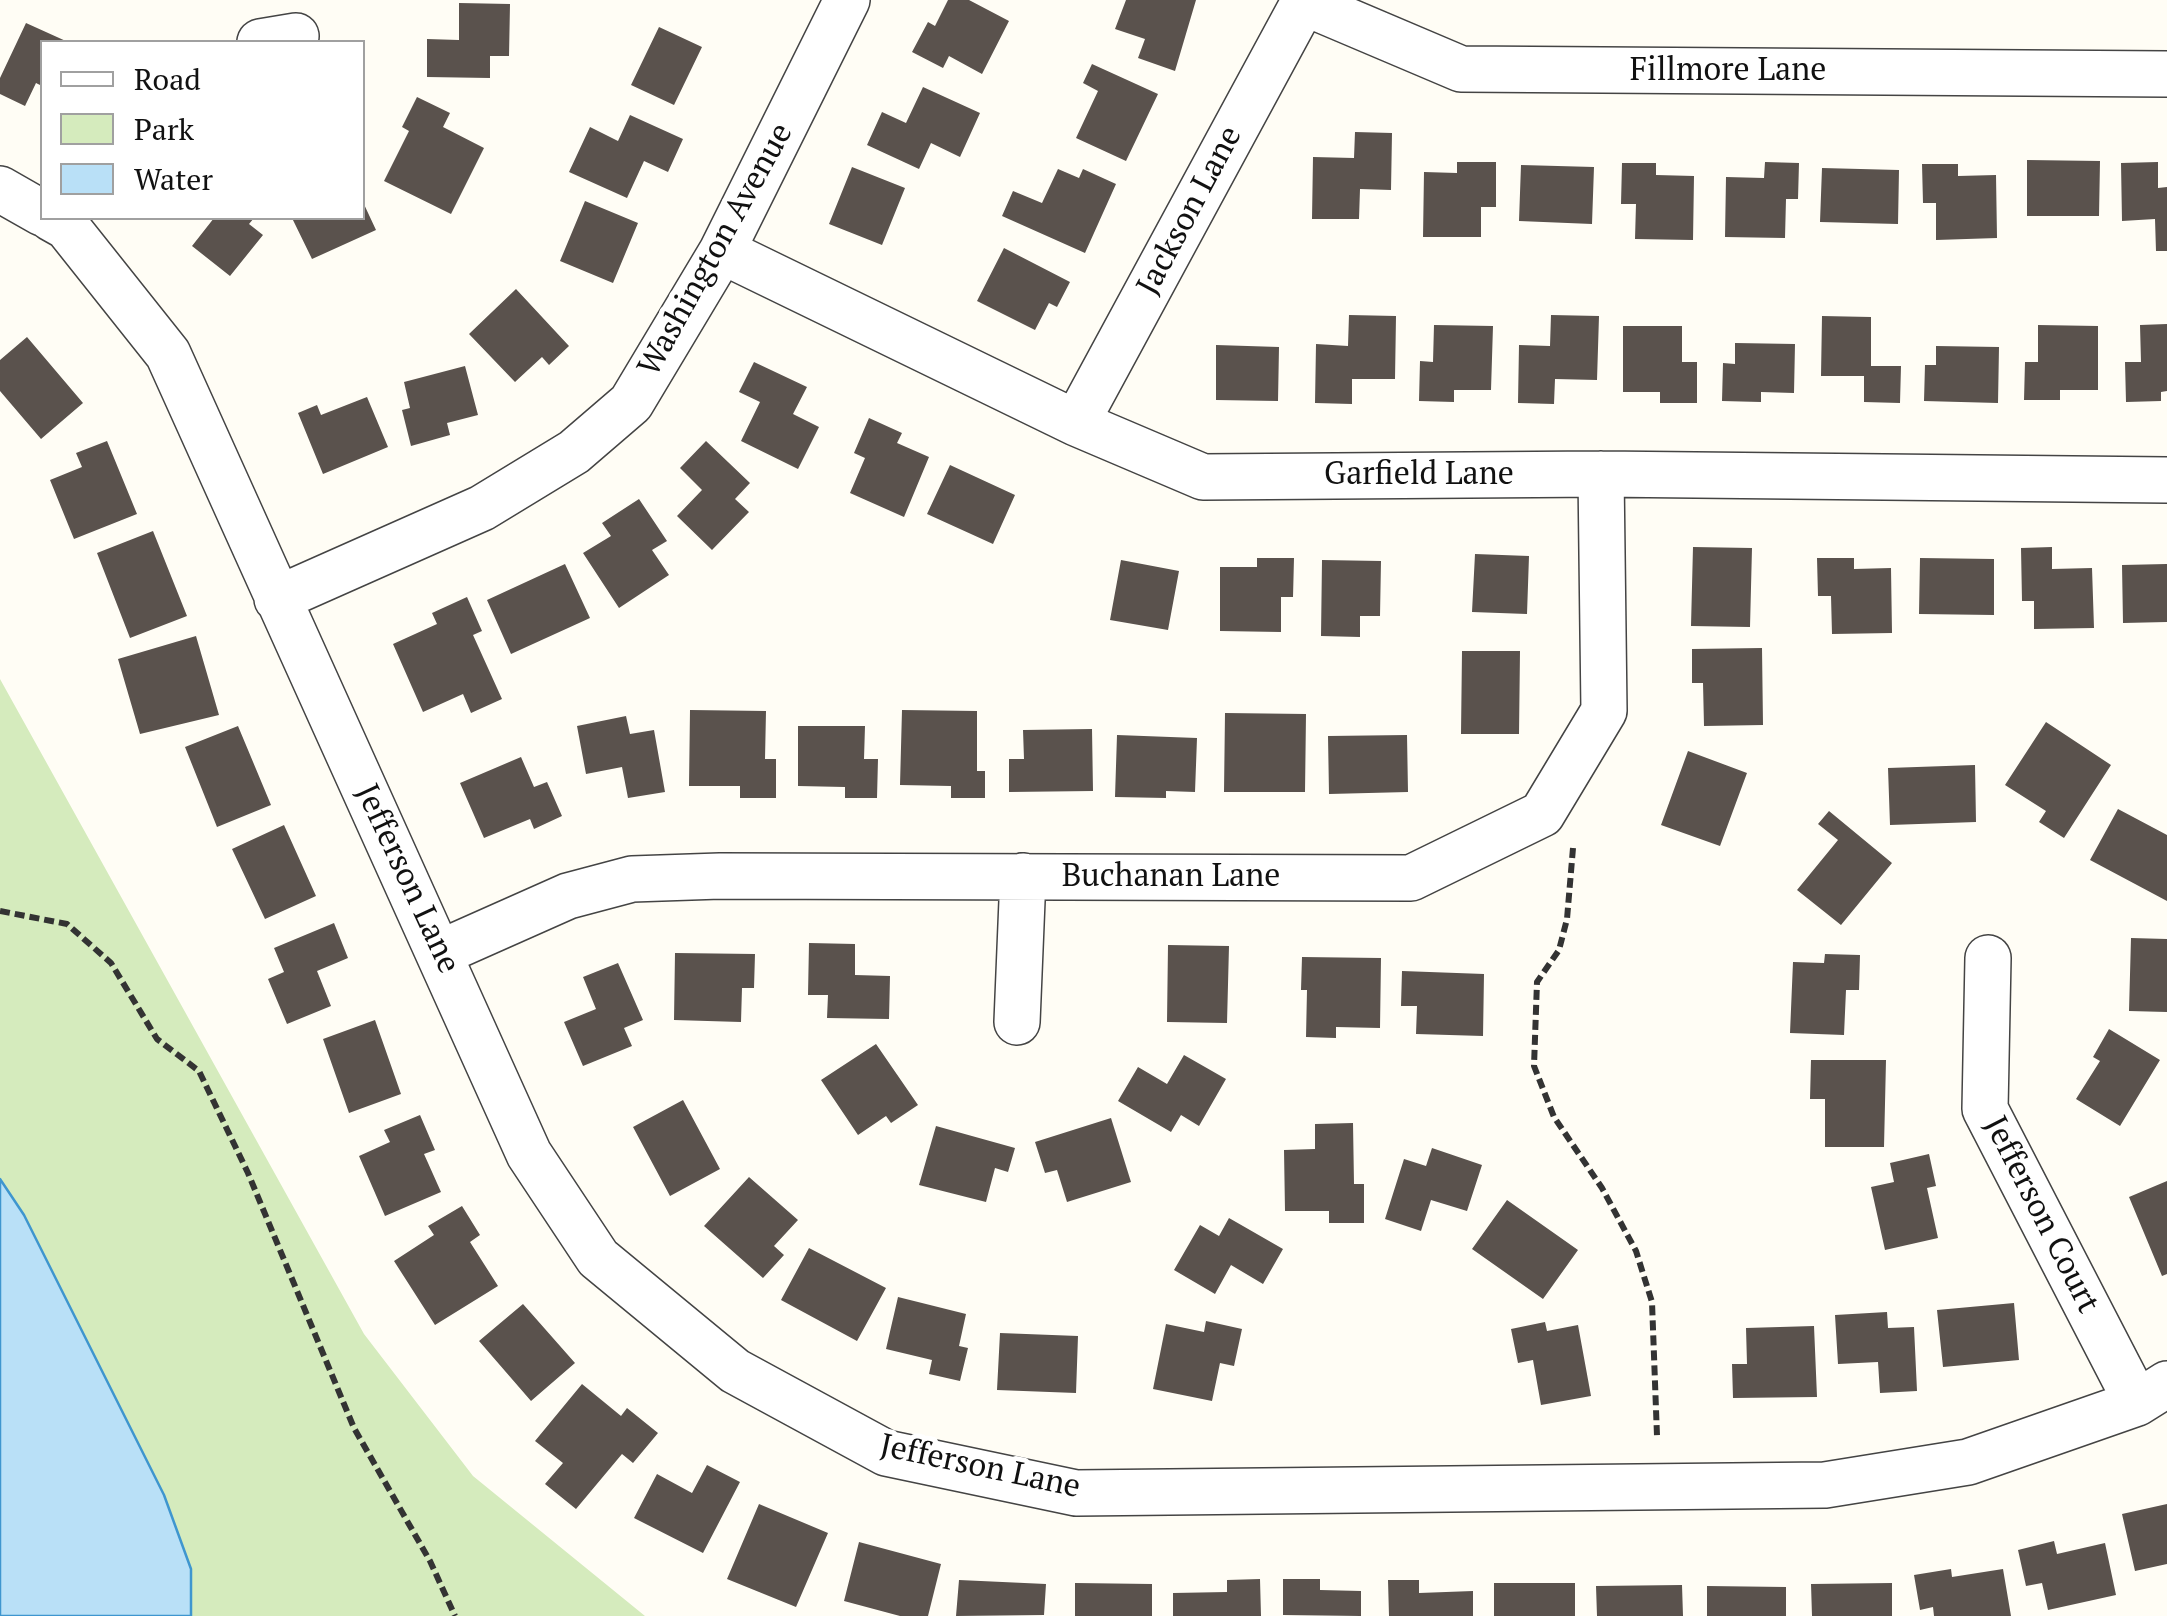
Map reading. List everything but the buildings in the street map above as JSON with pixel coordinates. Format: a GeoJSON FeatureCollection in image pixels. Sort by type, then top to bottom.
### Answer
{"type":"FeatureCollection","features":[{"type":"Feature","properties":{"kind":"street","name":"Washington Avenue"},"geometry":{"type":"LineString","coordinates":[[276,599],[482,508],[574,452],[631,403],[722,251],[847,0]]}},
{"type":"Feature","properties":{"kind":"street","name":"Fillmore Lane"},"geometry":{"type":"LineString","coordinates":[[1304,1],[1461,69],[2167,74]]}},
{"type":"Feature","properties":{"kind":"street","name":"Jackson Lane"},"geometry":{"type":"LineString","coordinates":[[1076,423],[1304,1]]}},
{"type":"Feature","properties":{"kind":"street","name":"Jefferson Lane"},"geometry":{"type":"LineString","coordinates":[[0,189],[40,209]]}},
{"type":"Feature","properties":{"kind":"street","name":"Jefferson Lane"},"geometry":{"type":"LineString","coordinates":[[60,220],[168,354],[276,599],[442,952],[529,1154],[598,1258],[735,1371],[886,1453],[1076,1493],[1825,1486],[1968,1462],[2152,1394]]}},
{"type":"Feature","properties":{"kind":"street","name":"Garfield Lane"},"geometry":{"type":"LineString","coordinates":[[722,251],[1076,423],[1203,477],[1601,474],[2167,480]]}},
{"type":"Feature","properties":{"kind":"street","name":"Buchanan Lane"},"geometry":{"type":"LineString","coordinates":[[442,952],[568,896],[632,879],[1410,878],[1542,814],[1604,711],[1601,474]]}},
{"type":"Feature","properties":{"kind":"street"},"geometry":{"type":"LineString","coordinates":[[1017,1022],[1023,876]]}},
{"type":"Feature","properties":{"kind":"street","name":"Jefferson Court"},"geometry":{"type":"LineString","coordinates":[[1988,958],[1985,1109],[2152,1394]]}},
{"type":"Feature","properties":{"kind":"path"},"geometry":{"type":"LineString","coordinates":[[1573,848],[1567,919],[1559,950],[1537,982],[1534,1066],[1554,1116],[1602,1188],[1636,1251],[1652,1302],[1657,1436]]}},
{"type":"Feature","properties":{"kind":"path"},"geometry":{"type":"LineString","coordinates":[[0,912],[67,924],[111,963],[157,1039],[199,1070],[248,1173],[354,1428],[430,1561],[455,1616]]}},
{"type":"Feature","properties":{"kind":"green space"},"geometry":{"type":"Polygon","coordinates":[[[0,679],[364,1334],[473,1476],[645,1616],[0,1616],[0,679]]]}},
{"type":"Feature","properties":{"kind":"water"},"geometry":{"type":"Polygon","coordinates":[[[0,1179],[24,1215],[164,1495],[191,1569],[191,1616],[0,1616],[0,1179]]]}}]}
